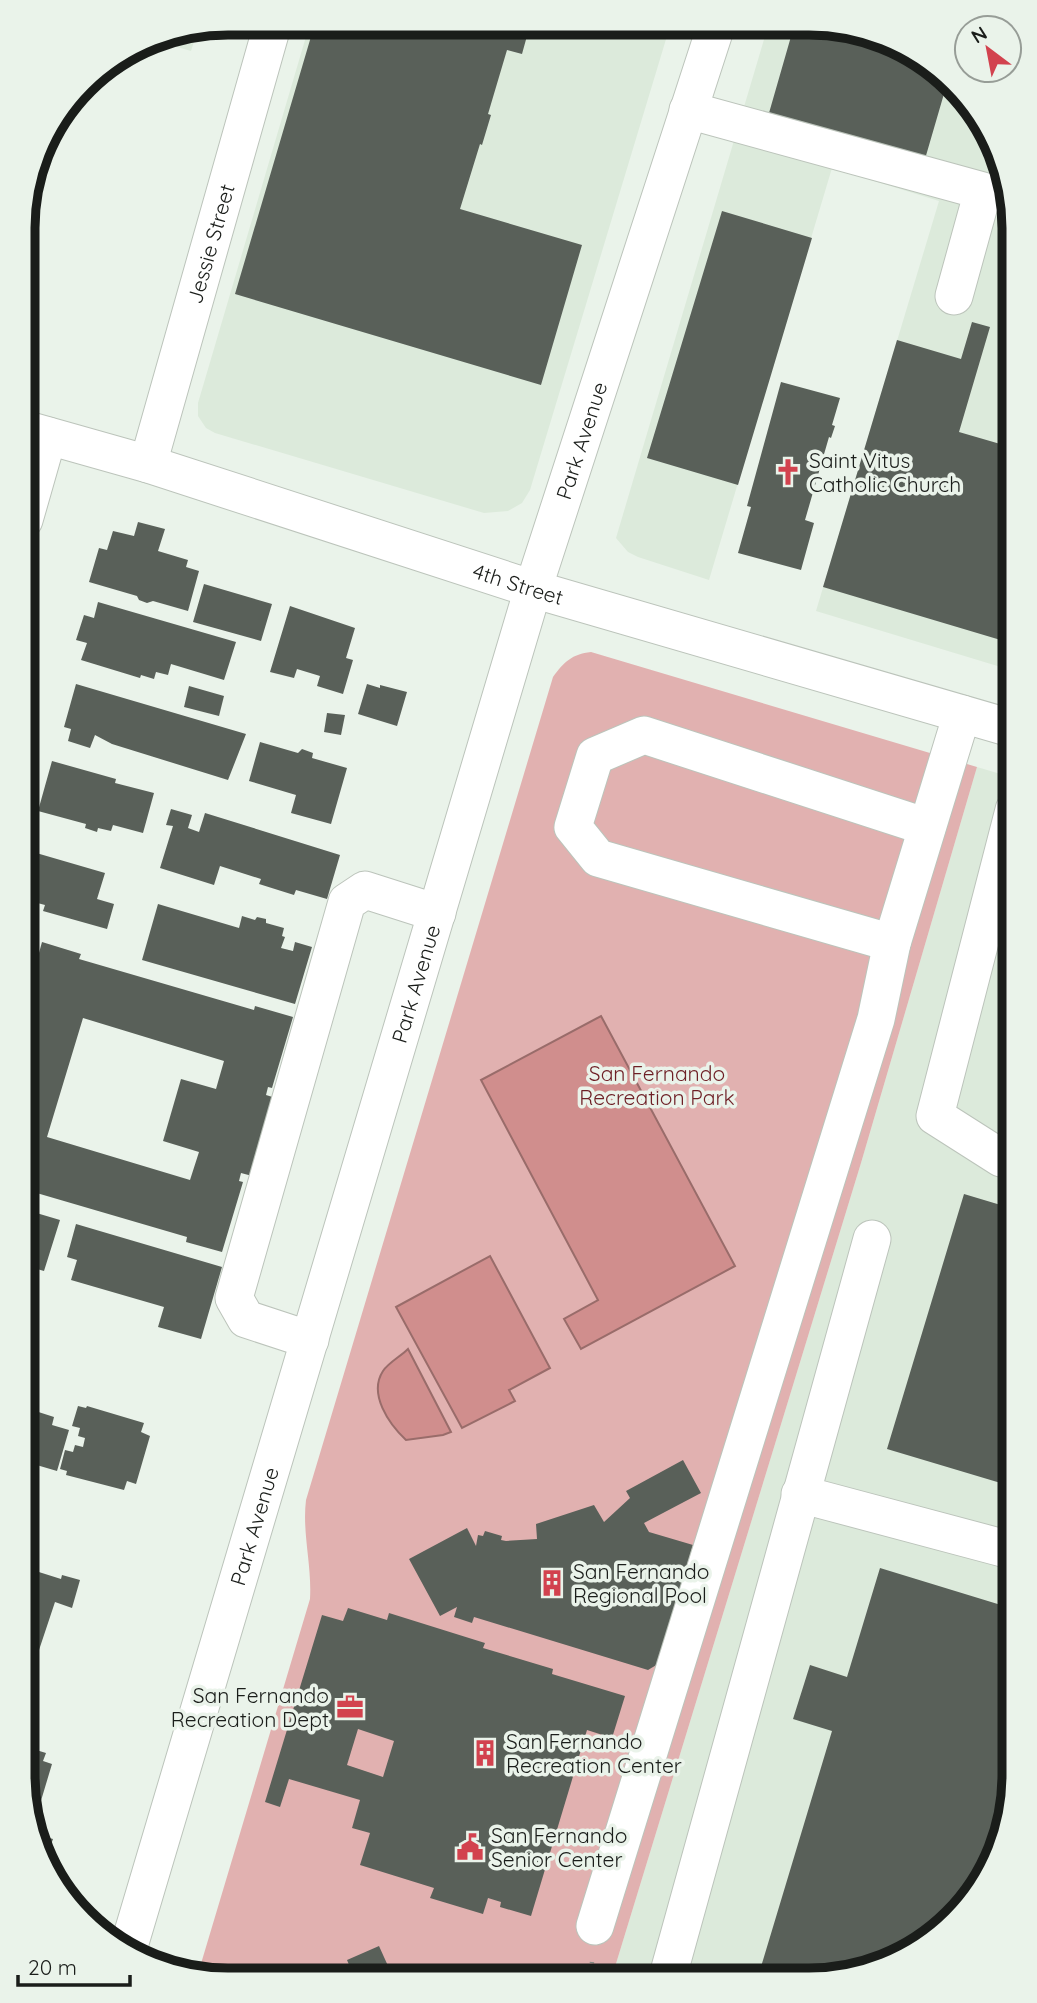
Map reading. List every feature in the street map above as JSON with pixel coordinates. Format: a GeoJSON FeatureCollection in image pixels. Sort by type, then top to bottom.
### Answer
{"type":"FeatureCollection","features":[{"type":"Feature","properties":{"kind":"street","name":"Jessie Street"},"geometry":{"type":"LineString","coordinates":[[148,464],[270,35]]}},
{"type":"Feature","properties":{"kind":"street","name":"Park Avenue"},"geometry":{"type":"LineString","coordinates":[[130,1941],[533,589],[713,35]]}},
{"type":"Feature","properties":{"kind":"street"},"geometry":{"type":"LineString","coordinates":[[688,110],[983,191],[954,296]]}},
{"type":"Feature","properties":{"kind":"street","name":"4th Street"},"geometry":{"type":"LineString","coordinates":[[36,433],[148,464],[533,589],[1002,726]]}},
{"type":"Feature","properties":{"kind":"street"},"geometry":{"type":"LineString","coordinates":[[595,1926],[876,1019],[892,943],[962,714]]}},
{"type":"Feature","properties":{"kind":"street"},"geometry":{"type":"LineString","coordinates":[[892,943],[598,859],[573,827],[595,756],[644,735],[927,827]]}},
{"type":"Feature","properties":{"kind":"street"},"geometry":{"type":"LineString","coordinates":[[1002,856],[935,1116],[1002,1158]]}},
{"type":"Feature","properties":{"kind":"street"},"geometry":{"type":"LineString","coordinates":[[310,1340],[246,1319],[234,1298],[348,902],[365,890],[437,913]]}},
{"type":"Feature","properties":{"kind":"street"},"geometry":{"type":"LineString","coordinates":[[670,1968],[872,1239]]}},
{"type":"Feature","properties":{"kind":"street"},"geometry":{"type":"LineString","coordinates":[[800,1494],[1002,1548]]}},
{"type":"Feature","properties":{"kind":"shaded area"},"geometry":{"type":"Polygon","coordinates":[[[306,35],[667,35],[530,490],[522,503],[508,511],[484,513],[215,433],[206,428],[198,416],[198,403],[306,35]]]}},
{"type":"Feature","properties":{"kind":"shaded area"},"geometry":{"type":"Polygon","coordinates":[[[765,35],[821,35],[846,39],[871,45],[916,68],[954,101],[982,143],[992,166],[1002,216],[1002,667],[816,611],[939,201],[832,168],[709,580],[638,557],[628,552],[616,538],[765,35]]]}},
{"type":"Feature","properties":{"kind":"shaded area"},"geometry":{"type":"Polygon","coordinates":[[[195,38],[191,51],[168,44],[195,38]]]}},
{"type":"Feature","properties":{"kind":"shaded area"},"geometry":{"type":"Polygon","coordinates":[[[977,767],[1002,774],[1002,1787],[995,1825],[976,1871],[945,1911],[905,1942],[871,1958],[809,1968],[615,1968],[861,1163],[977,767]]]}},
{"type":"Feature","properties":{"kind":"shaded area"},"geometry":{"type":"Polygon","coordinates":[[[601,1016],[735,1266],[581,1349],[564,1319],[598,1300],[481,1080],[601,1016]]]}},
{"type":"Feature","properties":{"kind":"shaded area"},"geometry":{"type":"Polygon","coordinates":[[[490,1256],[550,1368],[509,1390],[515,1401],[462,1428],[396,1307],[490,1256]]]}},
{"type":"Feature","properties":{"kind":"shaded area"},"geometry":{"type":"Polygon","coordinates":[[[408,1349],[451,1432],[406,1440],[382,1408],[379,1380],[385,1368],[408,1349]]]}},
{"type":"Feature","properties":{"kind":"green space","name":"San Fernando Recreation Park"},"geometry":{"type":"Polygon","coordinates":[[[591,652],[977,767],[861,1163],[615,1968],[228,1968],[200,1965],[310,1599],[306,1500],[553,677],[569,660],[591,652]]]}},
{"type":"Feature","properties":{"kind":"building"},"geometry":{"type":"Polygon","coordinates":[[[311,35],[527,35],[522,54],[507,50],[488,114],[491,115],[460,209],[582,245],[541,385],[235,294],[311,35]]]}},
{"type":"Feature","properties":{"kind":"building"},"geometry":{"type":"Polygon","coordinates":[[[791,35],[821,35],[871,45],[916,68],[945,92],[925,159],[769,113],[791,35]]]}},
{"type":"Feature","properties":{"kind":"building"},"geometry":{"type":"Polygon","coordinates":[[[722,211],[812,238],[738,485],[647,458],[722,211]]]}},
{"type":"Feature","properties":{"kind":"building"},"geometry":{"type":"Polygon","coordinates":[[[972,322],[990,327],[959,432],[1002,445],[1002,640],[823,587],[897,340],[961,359],[972,322]]]}},
{"type":"Feature","properties":{"kind":"building","name":"Saint Vitus Catholic Church"},"geometry":{"type":"Polygon","coordinates":[[[781,382],[840,398],[832,425],[835,426],[831,438],[829,437],[805,520],[814,523],[801,570],[738,553],[751,507],[747,506],[781,382]]]}},
{"type":"Feature","properties":{"kind":"building"},"geometry":{"type":"Polygon","coordinates":[[[138,522],[165,529],[158,551],[188,560],[186,567],[199,571],[188,611],[153,601],[147,603],[139,600],[137,596],[89,582],[99,548],[107,550],[113,531],[134,536],[138,522]]]}},
{"type":"Feature","properties":{"kind":"building"},"geometry":{"type":"Polygon","coordinates":[[[204,584],[272,604],[261,641],[193,622],[204,584]]]}},
{"type":"Feature","properties":{"kind":"building"},"geometry":{"type":"Polygon","coordinates":[[[98,602],[236,642],[224,680],[171,664],[168,675],[156,672],[154,679],[141,675],[140,678],[81,660],[87,643],[76,640],[84,615],[94,618],[98,602]]]}},
{"type":"Feature","properties":{"kind":"building"},"geometry":{"type":"Polygon","coordinates":[[[290,606],[355,628],[346,658],[353,660],[343,694],[317,686],[320,676],[297,669],[294,678],[270,672],[290,606]]]}},
{"type":"Feature","properties":{"kind":"building"},"geometry":{"type":"Polygon","coordinates":[[[76,684],[246,734],[228,780],[112,744],[95,735],[90,748],[68,741],[71,729],[64,727],[76,684]]]}},
{"type":"Feature","properties":{"kind":"building"},"geometry":{"type":"Polygon","coordinates":[[[367,684],[407,692],[397,726],[358,714],[367,684]]]}},
{"type":"Feature","properties":{"kind":"building"},"geometry":{"type":"Polygon","coordinates":[[[189,686],[224,696],[219,716],[184,707],[189,686]]]}},
{"type":"Feature","properties":{"kind":"building"},"geometry":{"type":"Polygon","coordinates":[[[327,713],[345,715],[341,735],[324,732],[327,713]]]}},
{"type":"Feature","properties":{"kind":"building"},"geometry":{"type":"Polygon","coordinates":[[[260,742],[298,753],[302,749],[313,753],[312,758],[347,768],[331,824],[291,813],[296,795],[249,781],[260,742]]]}},
{"type":"Feature","properties":{"kind":"building"},"geometry":{"type":"Polygon","coordinates":[[[52,761],[116,779],[115,783],[154,793],[143,833],[113,825],[111,831],[98,828],[97,832],[85,828],[86,824],[38,811],[52,761]]]}},
{"type":"Feature","properties":{"kind":"building"},"geometry":{"type":"Polygon","coordinates":[[[171,809],[192,815],[188,828],[199,832],[205,813],[340,855],[327,899],[296,890],[294,895],[259,884],[261,879],[220,866],[214,885],[160,868],[173,826],[166,825],[171,809]]]}},
{"type":"Feature","properties":{"kind":"building"},"geometry":{"type":"Polygon","coordinates":[[[35,853],[105,873],[97,899],[114,904],[107,929],[43,911],[45,905],[35,902],[35,853]]]}},
{"type":"Feature","properties":{"kind":"building"},"geometry":{"type":"Polygon","coordinates":[[[158,904],[239,928],[242,916],[255,920],[257,917],[266,919],[266,923],[284,928],[282,936],[285,937],[281,948],[293,951],[295,942],[312,947],[295,1004],[142,960],[158,904]]]}},
{"type":"Feature","properties":{"kind":"building"},"geometry":{"type":"Polygon","coordinates":[[[42,942],[81,954],[79,959],[254,1010],[255,1006],[293,1017],[272,1088],[268,1087],[266,1095],[279,1099],[256,1177],[241,1173],[239,1181],[243,1182],[222,1252],[186,1242],[187,1237],[35,1193],[35,967],[42,942]],[[83,1018],[47,1137],[190,1180],[199,1152],[163,1141],[181,1079],[216,1089],[224,1061],[83,1018]]]}},
{"type":"Feature","properties":{"kind":"building"},"geometry":{"type":"Polygon","coordinates":[[[964,1194],[1002,1205],[1002,1483],[887,1449],[964,1194]]]}},
{"type":"Feature","properties":{"kind":"building"},"geometry":{"type":"Polygon","coordinates":[[[35,1213],[60,1220],[44,1271],[35,1268],[35,1213]]]}},
{"type":"Feature","properties":{"kind":"building"},"geometry":{"type":"Polygon","coordinates":[[[76,1224],[222,1267],[201,1339],[158,1327],[164,1307],[71,1280],[77,1260],[67,1257],[76,1224]]]}},
{"type":"Feature","properties":{"kind":"building"},"geometry":{"type":"Polygon","coordinates":[[[78,1406],[87,1406],[144,1423],[141,1432],[150,1436],[136,1484],[127,1481],[124,1490],[66,1475],[67,1471],[60,1469],[65,1450],[73,1452],[75,1445],[83,1447],[85,1438],[78,1436],[80,1428],[72,1426],[78,1406]]]}},
{"type":"Feature","properties":{"kind":"building"},"geometry":{"type":"Polygon","coordinates":[[[35,1411],[54,1417],[52,1425],[69,1430],[57,1471],[35,1465],[35,1411]]]}},
{"type":"Feature","properties":{"kind":"building","name":"San Fernando Regional Pool"},"geometry":{"type":"Polygon","coordinates":[[[683,1460],[701,1493],[644,1523],[649,1532],[693,1545],[658,1664],[648,1670],[474,1617],[472,1623],[454,1617],[457,1607],[440,1616],[409,1559],[467,1528],[476,1546],[478,1535],[483,1536],[485,1531],[502,1536],[501,1540],[506,1541],[537,1539],[536,1524],[594,1505],[604,1522],[630,1498],[626,1491],[683,1460]]]}},
{"type":"Feature","properties":{"kind":"building"},"geometry":{"type":"Polygon","coordinates":[[[880,1568],[1002,1605],[1002,1787],[995,1825],[987,1849],[962,1892],[926,1928],[905,1942],[871,1958],[834,1966],[761,1968],[832,1731],[793,1719],[810,1665],[847,1677],[880,1568]]]}},
{"type":"Feature","properties":{"kind":"building"},"geometry":{"type":"Polygon","coordinates":[[[35,1571],[61,1579],[62,1575],[80,1580],[72,1608],[55,1602],[39,1650],[35,1648],[35,1571]]]}},
{"type":"Feature","properties":{"kind":"building","name":"San Fernando Recreation Center"},"geometry":{"type":"Polygon","coordinates":[[[348,1608],[387,1620],[389,1613],[485,1643],[483,1648],[553,1669],[552,1674],[625,1696],[612,1738],[587,1730],[531,1916],[500,1907],[501,1902],[488,1898],[483,1914],[430,1898],[434,1888],[360,1865],[370,1833],[352,1828],[360,1800],[289,1779],[280,1807],[265,1802],[322,1615],[343,1621],[348,1608]],[[358,1729],[347,1765],[383,1777],[394,1741],[358,1729]]]}},
{"type":"Feature","properties":{"kind":"building"},"geometry":{"type":"Polygon","coordinates":[[[35,1750],[46,1753],[43,1761],[52,1764],[39,1808],[35,1750]]]}},
{"type":"Feature","properties":{"kind":"building"},"geometry":{"type":"Polygon","coordinates":[[[45,1837],[53,1839],[50,1848],[45,1837]]]}},
{"type":"Feature","properties":{"kind":"building"},"geometry":{"type":"Polygon","coordinates":[[[379,1946],[389,1968],[350,1968],[347,1960],[379,1946]]]}},
{"type":"Feature","properties":{"kind":"place","name":"Saint Vitus Catholic Church"},"geometry":{"type":"Point","coordinates":[788,472]}},
{"type":"Feature","properties":{"kind":"place","name":"San Fernando Regional Pool"},"geometry":{"type":"Point","coordinates":[552,1583]}},
{"type":"Feature","properties":{"kind":"place","name":"San Fernando Recreation Dept"},"geometry":{"type":"Point","coordinates":[350,1707]}},
{"type":"Feature","properties":{"kind":"place","name":"San Fernando Recreation Center"},"geometry":{"type":"Point","coordinates":[485,1753]}},
{"type":"Feature","properties":{"kind":"place","name":"San Fernando Senior Center"},"geometry":{"type":"Point","coordinates":[470,1847]}}]}
